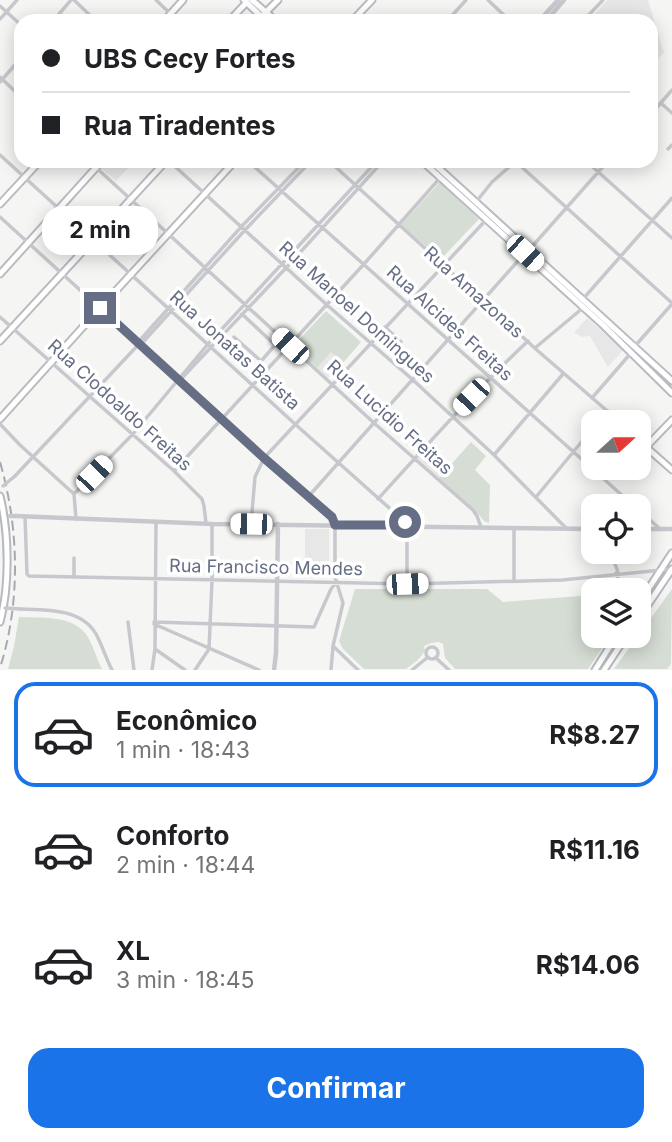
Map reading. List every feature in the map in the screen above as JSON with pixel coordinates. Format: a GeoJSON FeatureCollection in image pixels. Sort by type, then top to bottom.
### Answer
{"type":"FeatureCollection","features":[{"type":"Feature","properties":{"kind":"main road"},"geometry":{"type":"LineString","coordinates":[[171,14],[183,0]]}},
{"type":"Feature","properties":{"kind":"main road"},"geometry":{"type":"LineString","coordinates":[[267,14],[278,0]]}},
{"type":"Feature","properties":{"kind":"main road"},"geometry":{"type":"LineString","coordinates":[[359,14],[372,0]]}},
{"type":"Feature","properties":{"kind":"main road"},"geometry":{"type":"LineString","coordinates":[[236,14],[248,1],[262,14]]}},
{"type":"Feature","properties":{"kind":"main road"},"geometry":{"type":"LineString","coordinates":[[0,204],[34,168]]}},
{"type":"Feature","properties":{"kind":"main road"},"geometry":{"type":"LineString","coordinates":[[0,274],[95,168]]}},
{"type":"Feature","properties":{"kind":"main road"},"geometry":{"type":"LineString","coordinates":[[0,341],[161,168]]}},
{"type":"Feature","properties":{"kind":"main road"},"geometry":{"type":"LineString","coordinates":[[0,421],[228,168]]}},
{"type":"Feature","properties":{"kind":"main road"},"geometry":{"type":"LineString","coordinates":[[429,168],[583,299],[672,393]]}},
{"type":"Feature","properties":{"kind":"main road"},"geometry":{"type":"LineString","coordinates":[[438,168],[584,307],[672,380]]}},
{"type":"Feature","properties":{"kind":"main road"},"geometry":{"type":"LineString","coordinates":[[651,442],[672,420]]}},
{"type":"Feature","properties":{"kind":"main road"},"geometry":{"type":"LineString","coordinates":[[651,451],[672,470]]}},
{"type":"Feature","properties":{"kind":"main road"},"geometry":{"type":"LineString","coordinates":[[0,496],[5,516],[6,559],[4,608],[0,621]]}},
{"type":"Feature","properties":{"kind":"main road"},"geometry":{"type":"LineString","coordinates":[[651,584],[672,553]]}},
{"type":"Feature","properties":{"kind":"main road"},"geometry":{"type":"LineString","coordinates":[[651,600],[672,569]]}},
{"type":"Feature","properties":{"kind":"main road"},"geometry":{"type":"LineString","coordinates":[[595,670],[609,648]]}},
{"type":"Feature","properties":{"kind":"main road"},"geometry":{"type":"LineString","coordinates":[[604,670],[618,648]]}},
{"type":"Feature","properties":{"kind":"street"},"geometry":{"type":"LineString","coordinates":[[0,19],[17,0]]}},
{"type":"Feature","properties":{"kind":"street"},"geometry":{"type":"LineString","coordinates":[[59,14],[72,0],[88,14]]}},
{"type":"Feature","properties":{"kind":"street"},"geometry":{"type":"LineString","coordinates":[[156,0],[171,14]]}},
{"type":"Feature","properties":{"kind":"street"},"geometry":{"type":"LineString","coordinates":[[453,14],[466,0]]}},
{"type":"Feature","properties":{"kind":"street"},"geometry":{"type":"LineString","coordinates":[[488,0],[503,14]]}},
{"type":"Feature","properties":{"kind":"street"},"geometry":{"type":"LineString","coordinates":[[547,14],[558,0]]}},
{"type":"Feature","properties":{"kind":"street"},"geometry":{"type":"LineString","coordinates":[[549,14],[564,0]]}},
{"type":"Feature","properties":{"kind":"street"},"geometry":{"type":"LineString","coordinates":[[590,14],[603,0]]}},
{"type":"Feature","properties":{"kind":"street"},"geometry":{"type":"LineString","coordinates":[[0,6],[14,19]]}},
{"type":"Feature","properties":{"kind":"street"},"geometry":{"type":"LineString","coordinates":[[1,80],[14,66]]}},
{"type":"Feature","properties":{"kind":"street"},"geometry":{"type":"LineString","coordinates":[[658,106],[672,90]]}},
{"type":"Feature","properties":{"kind":"street"},"geometry":{"type":"LineString","coordinates":[[661,103],[672,113]]}},
{"type":"Feature","properties":{"kind":"street"},"geometry":{"type":"LineString","coordinates":[[668,149],[672,145]]}},
{"type":"Feature","properties":{"kind":"street","name":"Rua Jonatas Batista"},"geometry":{"type":"LineString","coordinates":[[0,155],[14,167]]}},
{"type":"Feature","properties":{"kind":"street","name":"Rua Jonatas Batista"},"geometry":{"type":"LineString","coordinates":[[15,168],[407,525]]}},
{"type":"Feature","properties":{"kind":"street","name":"Rua Lucidio Freitas"},"geometry":{"type":"LineString","coordinates":[[97,168],[472,510],[481,527]]}},
{"type":"Feature","properties":{"kind":"street","name":"Rua Manoel Domingues"},"geometry":{"type":"LineString","coordinates":[[175,168],[452,416],[566,528]]}},
{"type":"Feature","properties":{"kind":"street","name":"Rua Alcides Freitas"},"geometry":{"type":"LineString","coordinates":[[256,168],[620,494]]}},
{"type":"Feature","properties":{"kind":"street"},"geometry":{"type":"LineString","coordinates":[[280,190],[299,168]]}},
{"type":"Feature","properties":{"kind":"street"},"geometry":{"type":"LineString","coordinates":[[2,486],[15,476],[90,397],[243,228],[304,168]]}},
{"type":"Feature","properties":{"kind":"street","name":"Rua Amazonas"},"geometry":{"type":"LineString","coordinates":[[337,168],[607,410]]}},
{"type":"Feature","properties":{"kind":"street"},"geometry":{"type":"LineString","coordinates":[[210,346],[371,168]]}},
{"type":"Feature","properties":{"kind":"street"},"geometry":{"type":"LineString","coordinates":[[356,186],[375,168]]}},
{"type":"Feature","properties":{"kind":"street"},"geometry":{"type":"LineString","coordinates":[[476,202],[508,168]]}},
{"type":"Feature","properties":{"kind":"street"},"geometry":{"type":"LineString","coordinates":[[523,168],[672,304],[592,398]]}},
{"type":"Feature","properties":{"kind":"street"},"geometry":{"type":"LineString","coordinates":[[594,168],[672,238]]}},
{"type":"Feature","properties":{"kind":"street"},"geometry":{"type":"LineString","coordinates":[[308,497],[602,168]]}},
{"type":"Feature","properties":{"kind":"street"},"geometry":{"type":"LineString","coordinates":[[174,471],[440,178]]}},
{"type":"Feature","properties":{"kind":"street"},"geometry":{"type":"LineString","coordinates":[[583,299],[672,198]]}},
{"type":"Feature","properties":{"kind":"street"},"geometry":{"type":"LineString","coordinates":[[0,217],[332,517],[335,525],[336,583],[343,603],[332,646],[331,670]]}},
{"type":"Feature","properties":{"kind":"street"},"geometry":{"type":"LineString","coordinates":[[251,524],[256,477],[264,458],[487,219]]}},
{"type":"Feature","properties":{"kind":"street"},"geometry":{"type":"LineString","coordinates":[[74,494],[132,434],[181,375],[242,314],[246,306]]}},
{"type":"Feature","properties":{"kind":"street"},"geometry":{"type":"LineString","coordinates":[[536,348],[584,307]]}},
{"type":"Feature","properties":{"kind":"street"},"geometry":{"type":"LineString","coordinates":[[242,314],[275,344],[250,374]]}},
{"type":"Feature","properties":{"kind":"street","name":"Rua Clodoaldo Freitas"},"geometry":{"type":"LineString","coordinates":[[0,317],[202,499],[205,523]]}},
{"type":"Feature","properties":{"kind":"street"},"geometry":{"type":"LineString","coordinates":[[384,327],[401,342]]}},
{"type":"Feature","properties":{"kind":"street"},"geometry":{"type":"LineString","coordinates":[[234,337],[261,361]]}},
{"type":"Feature","properties":{"kind":"street"},"geometry":{"type":"LineString","coordinates":[[378,499],[489,377],[528,341]]}},
{"type":"Feature","properties":{"kind":"street"},"geometry":{"type":"LineString","coordinates":[[494,455],[564,373]]}},
{"type":"Feature","properties":{"kind":"street"},"geometry":{"type":"LineString","coordinates":[[0,421],[33,457],[74,494],[76,519]]}},
{"type":"Feature","properties":{"kind":"street"},"geometry":{"type":"LineString","coordinates":[[536,497],[581,442]]}},
{"type":"Feature","properties":{"kind":"street"},"geometry":{"type":"LineString","coordinates":[[554,515],[555,528]]}},
{"type":"Feature","properties":{"kind":"street"},"geometry":{"type":"LineString","coordinates":[[5,516],[212,524],[581,529]]}},
{"type":"Feature","properties":{"kind":"street","name":"Rua Francisco Mendes"},"geometry":{"type":"LineString","coordinates":[[25,516],[29,576],[407,584],[562,580],[672,569]]}},
{"type":"Feature","properties":{"kind":"street"},"geometry":{"type":"LineString","coordinates":[[651,521],[660,529]]}},
{"type":"Feature","properties":{"kind":"street"},"geometry":{"type":"LineString","coordinates":[[152,670],[155,649],[156,522]]}},
{"type":"Feature","properties":{"kind":"street"},"geometry":{"type":"LineString","coordinates":[[195,670],[209,649],[212,524]]}},
{"type":"Feature","properties":{"kind":"street"},"geometry":{"type":"LineString","coordinates":[[274,670],[278,524]]}},
{"type":"Feature","properties":{"kind":"street"},"geometry":{"type":"LineString","coordinates":[[407,525],[407,584]]}},
{"type":"Feature","properties":{"kind":"street"},"geometry":{"type":"LineString","coordinates":[[514,527],[514,581]]}},
{"type":"Feature","properties":{"kind":"street"},"geometry":{"type":"LineString","coordinates":[[651,529],[672,529]]}},
{"type":"Feature","properties":{"kind":"street"},"geometry":{"type":"LineString","coordinates":[[74,558],[74,577]]}},
{"type":"Feature","properties":{"kind":"street"},"geometry":{"type":"LineString","coordinates":[[614,564],[619,578]]}},
{"type":"Feature","properties":{"kind":"street"},"geometry":{"type":"LineString","coordinates":[[154,623],[314,627],[336,583]]}},
{"type":"Feature","properties":{"kind":"street"},"geometry":{"type":"LineString","coordinates":[[4,608],[69,613],[85,621],[96,633],[112,670]]}},
{"type":"Feature","properties":{"kind":"street"},"geometry":{"type":"LineString","coordinates":[[128,622],[134,670]]}},
{"type":"Feature","properties":{"kind":"street"},"geometry":{"type":"LineString","coordinates":[[154,623],[259,670]]}},
{"type":"Feature","properties":{"kind":"street"},"geometry":{"type":"LineString","coordinates":[[332,646],[358,670]]}},
{"type":"Feature","properties":{"kind":"street"},"geometry":{"type":"LineString","coordinates":[[428,657],[428,649],[433,647],[438,650],[436,657]]}},
{"type":"Feature","properties":{"kind":"street"},"geometry":{"type":"LineString","coordinates":[[155,649],[186,670]]}},
{"type":"Feature","properties":{"kind":"street"},"geometry":{"type":"LineString","coordinates":[[331,658],[339,651]]}},
{"type":"Feature","properties":{"kind":"street"},"geometry":{"type":"LineString","coordinates":[[428,657],[436,657]]}},
{"type":"Feature","properties":{"kind":"street"},"geometry":{"type":"LineString","coordinates":[[412,670],[428,657]]}},
{"type":"Feature","properties":{"kind":"street"},"geometry":{"type":"LineString","coordinates":[[436,657],[449,670]]}},
{"type":"Feature","properties":{"kind":"shaded area"},"geometry":{"type":"Polygon","coordinates":[[[607,0],[648,0],[652,14],[595,14],[607,0]]]}},
{"type":"Feature","properties":{"kind":"shaded area"},"geometry":{"type":"Polygon","coordinates":[[[658,33],[664,53],[658,58],[658,33]]]}},
{"type":"Feature","properties":{"kind":"shaded area"},"geometry":{"type":"Polygon","coordinates":[[[101,168],[128,168],[116,181],[101,168]]]}},
{"type":"Feature","properties":{"kind":"shaded area"},"geometry":{"type":"Polygon","coordinates":[[[440,182],[479,219],[441,259],[401,225],[440,182]]]}},
{"type":"Feature","properties":{"kind":"shaded area"},"geometry":{"type":"Polygon","coordinates":[[[326,311],[361,342],[343,363],[331,352],[317,368],[293,346],[326,311]]]}},
{"type":"Feature","properties":{"kind":"shaded area"},"geometry":{"type":"Polygon","coordinates":[[[587,318],[623,350],[608,367],[590,336],[583,337],[574,333],[587,318]]]}},
{"type":"Feature","properties":{"kind":"shaded area"},"geometry":{"type":"Polygon","coordinates":[[[331,352],[343,363],[328,378],[317,368],[331,352]]]}},
{"type":"Feature","properties":{"kind":"shaded area"},"geometry":{"type":"Polygon","coordinates":[[[471,442],[486,456],[475,470],[490,485],[489,523],[439,478],[471,442]]]}},
{"type":"Feature","properties":{"kind":"shaded area"},"geometry":{"type":"Polygon","coordinates":[[[428,445],[450,466],[439,478],[417,458],[428,445]]]}},
{"type":"Feature","properties":{"kind":"shaded area"},"geometry":{"type":"Polygon","coordinates":[[[305,529],[329,529],[329,578],[305,578],[305,529]]]}},
{"type":"Feature","properties":{"kind":"shaded area"},"geometry":{"type":"Polygon","coordinates":[[[355,589],[487,589],[503,602],[581,596],[581,648],[602,648],[588,669],[455,669],[445,658],[443,644],[439,642],[424,646],[425,651],[418,660],[406,669],[364,669],[343,649],[339,641],[355,589]]]}},
{"type":"Feature","properties":{"kind":"shaded area"},"geometry":{"type":"Polygon","coordinates":[[[672,589],[671,664],[667,669],[614,669],[629,648],[651,648],[651,618],[672,589]]]}},
{"type":"Feature","properties":{"kind":"shaded area"},"geometry":{"type":"Polygon","coordinates":[[[19,617],[63,620],[79,627],[90,641],[102,669],[8,669],[19,617]]]}},
{"type":"Feature","properties":{"kind":"railway"},"geometry":{"type":"LineString","coordinates":[[0,462],[11,513],[15,565],[12,617],[0,668]]}},
{"type":"Feature","properties":{"kind":"route"},"geometry":{"type":"LineString","coordinates":[[100,308],[332,517],[335,525],[407,525],[405,522]]}}]}
